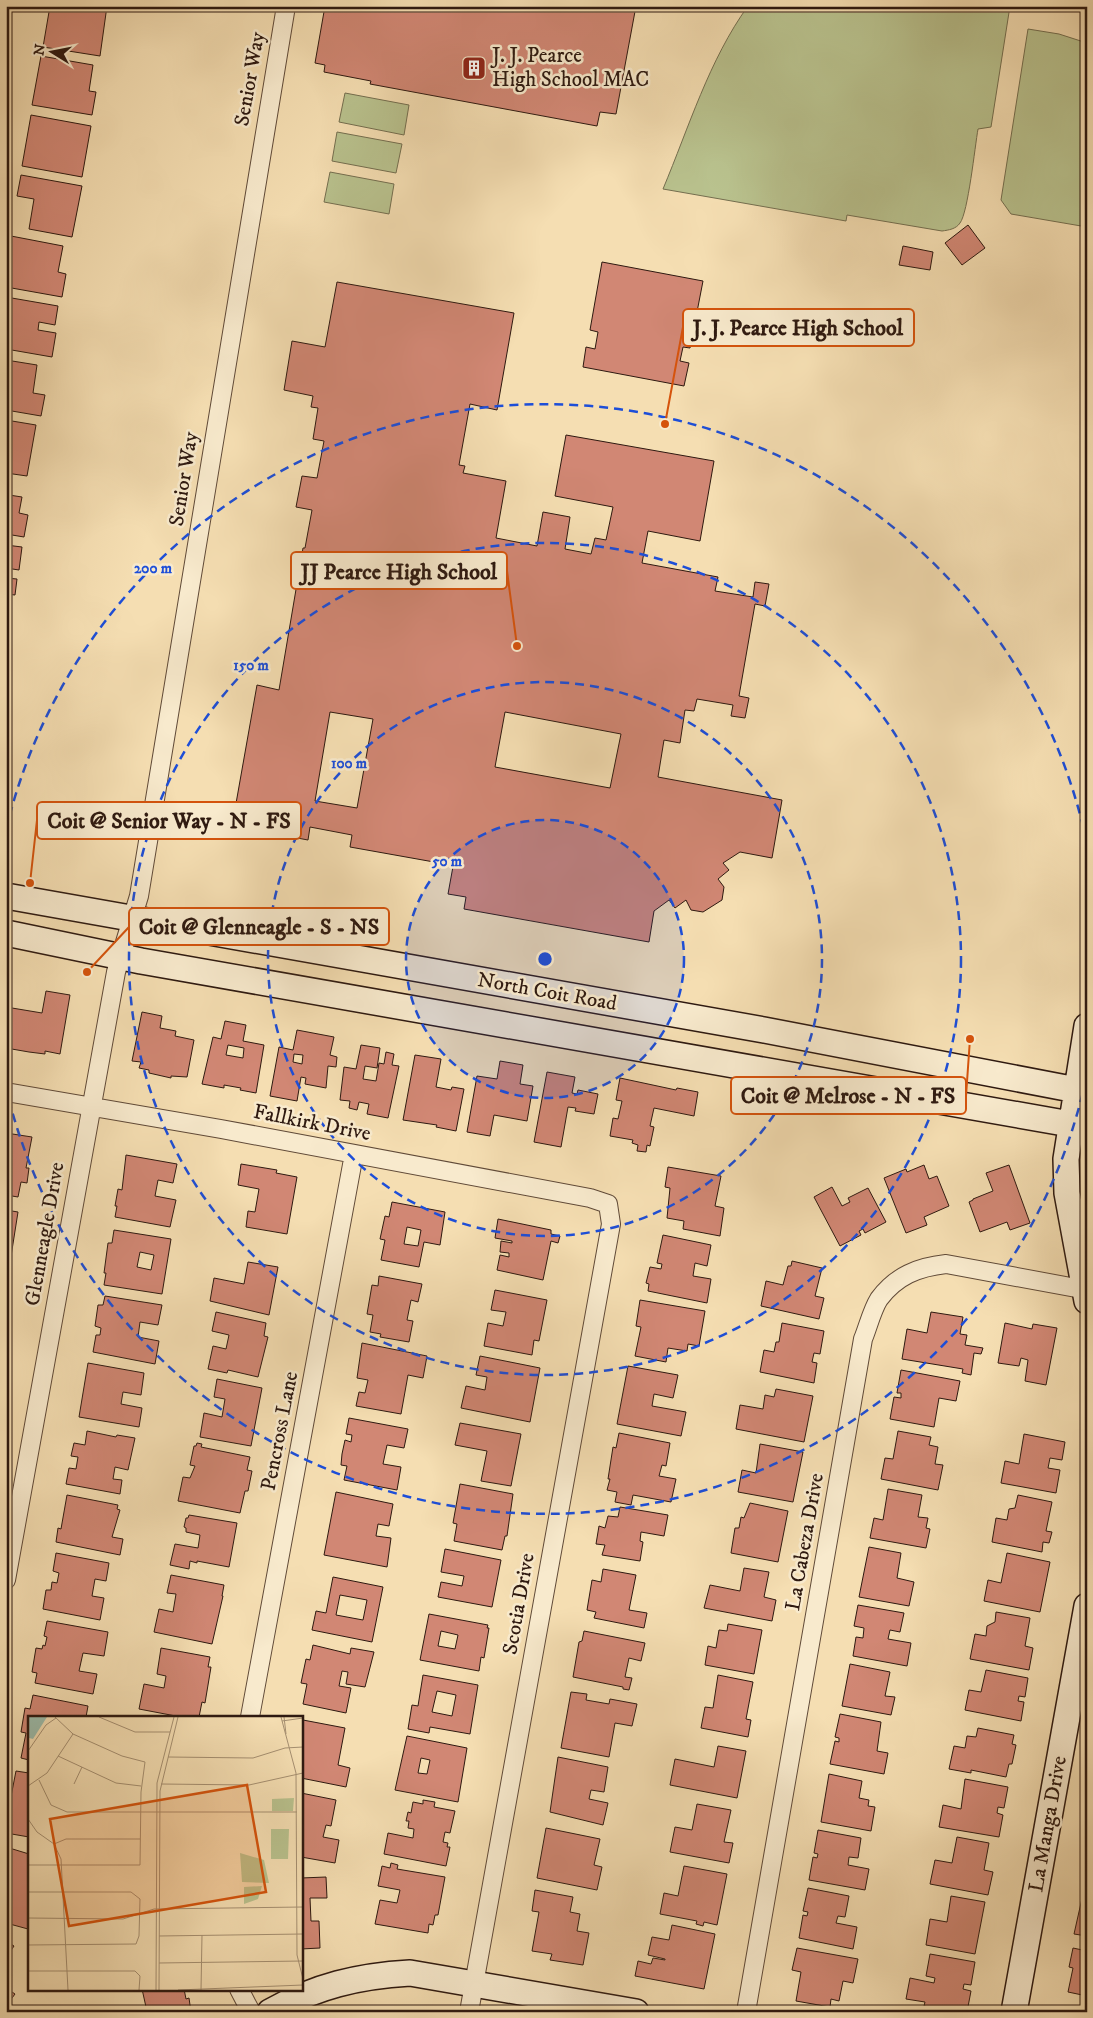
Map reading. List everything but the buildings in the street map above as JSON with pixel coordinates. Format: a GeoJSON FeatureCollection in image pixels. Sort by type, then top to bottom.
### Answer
{"type":"FeatureCollection","features":[{"type":"Feature","properties":{"kind":"main road","name":"North Coit Road"},"geometry":{"type":"LineString","coordinates":[[6,896],[764,1030],[1081,1091]]}},
{"type":"Feature","properties":{"kind":"main road","name":"North Coit Road"},"geometry":{"type":"LineString","coordinates":[[6,933],[120,956],[1079,1125]]}},
{"type":"Feature","properties":{"kind":"main road"},"geometry":{"type":"LineString","coordinates":[[1086,1294],[1067,1193],[1066,1159],[1079,1125],[1087,1026]]}},
{"type":"Feature","properties":{"kind":"main road","name":"La Manga Drive"},"geometry":{"type":"LineString","coordinates":[[1014,2012],[1087,1606]]}},
{"type":"Feature","properties":{"kind":"main road"},"geometry":{"type":"LineString","coordinates":[[270,2012],[312,1991],[353,1979],[378,1975],[410,1974],[474,1983],[636,2012]]}},
{"type":"Feature","properties":{"kind":"street","name":"Senior Way"},"geometry":{"type":"LineString","coordinates":[[120,956],[139,896],[286,6]]}},
{"type":"Feature","properties":{"kind":"street","name":"Glenneagle Drive"},"geometry":{"type":"LineString","coordinates":[[6,1580],[120,956]]}},
{"type":"Feature","properties":{"kind":"street","name":"Fallkirk Drive"},"geometry":{"type":"LineString","coordinates":[[6,1092],[354,1154],[590,1198],[608,1204]]}},
{"type":"Feature","properties":{"kind":"street","name":"Pencross Lane"},"geometry":{"type":"LineString","coordinates":[[250,1716],[354,1154]]}},
{"type":"Feature","properties":{"kind":"street","name":"Scotia Drive"},"geometry":{"type":"LineString","coordinates":[[469,2012],[611,1224],[608,1204]]}},
{"type":"Feature","properties":{"kind":"street","name":"La Cabeza Drive"},"geometry":{"type":"LineString","coordinates":[[746,2012],[863,1339],[879,1300],[901,1277],[925,1266],[946,1264],[1086,1294]]}},
{"type":"Feature","properties":{"kind":"street"},"geometry":{"type":"LineString","coordinates":[[240,1990],[251,2012]]}},
{"type":"Feature","properties":{"kind":"green space"},"geometry":{"type":"Polygon","coordinates":[[[748,6],[1010,6],[991,127],[978,129],[966,206],[963,217],[956,227],[942,231],[847,215],[846,221],[663,189],[711,71],[734,27],[748,6]]]}},
{"type":"Feature","properties":{"kind":"green space"},"geometry":{"type":"Polygon","coordinates":[[[1028,29],[1059,34],[1087,43],[1087,227],[1011,214],[1001,200],[1028,29]]]}},
{"type":"Feature","properties":{"kind":"green space"},"geometry":{"type":"Polygon","coordinates":[[[345,93],[409,105],[404,135],[339,122],[345,93]]]}},
{"type":"Feature","properties":{"kind":"green space"},"geometry":{"type":"Polygon","coordinates":[[[337,132],[402,144],[396,173],[332,161],[337,132]]]}},
{"type":"Feature","properties":{"kind":"green space"},"geometry":{"type":"Polygon","coordinates":[[[330,172],[394,184],[389,214],[324,202],[330,172]]]}},
{"type":"Feature","properties":{"kind":"place","name":"J. J. Pearce High School MAC"},"geometry":{"type":"Point","coordinates":[474,68]}},
{"type":"Feature","properties":{"kind":"place","name":"J. J. Pearce High School"},"geometry":{"type":"Point","coordinates":[665,424]}},
{"type":"Feature","properties":{"kind":"place","name":"JJ Pearce High School"},"geometry":{"type":"Point","coordinates":[517,646]}},
{"type":"Feature","properties":{"kind":"place","name":"Coit @ Senior Way - N - FS"},"geometry":{"type":"Point","coordinates":[30,883]}},
{"type":"Feature","properties":{"kind":"place","name":"Coit @ Glenneagle - S - NS"},"geometry":{"type":"Point","coordinates":[87,972]}},
{"type":"Feature","properties":{"kind":"place","name":"Coit @ Melrose - N - FS"},"geometry":{"type":"Point","coordinates":[970,1039]}}]}
